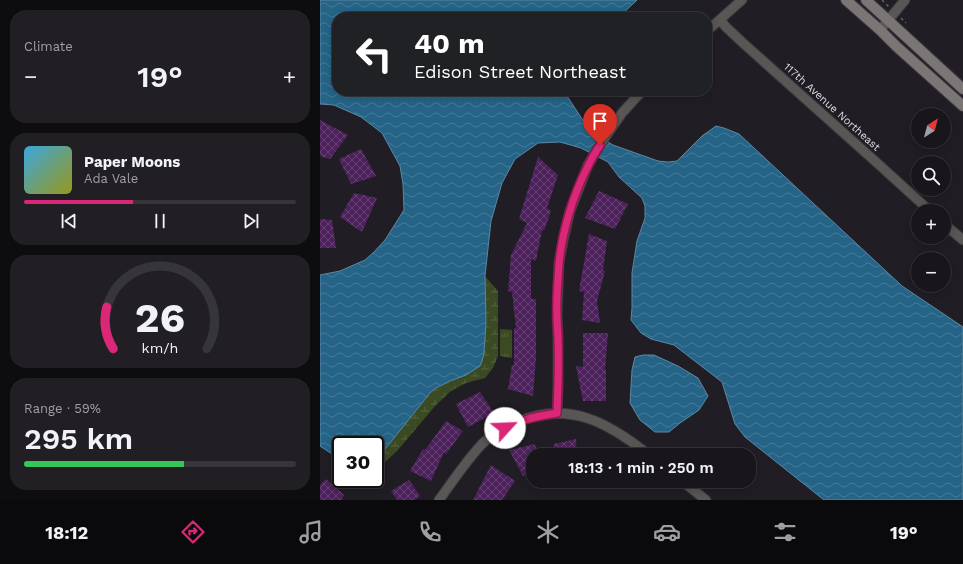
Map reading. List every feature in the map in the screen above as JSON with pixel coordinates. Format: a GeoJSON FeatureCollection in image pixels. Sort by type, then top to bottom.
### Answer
{"type":"FeatureCollection","features":[{"type":"Feature","properties":{"kind":"street"},"geometry":{"type":"LineString","coordinates":[[712,26],[742,0]]}},
{"type":"Feature","properties":{"kind":"street"},"geometry":{"type":"LineString","coordinates":[[846,0],[963,106]]}},
{"type":"Feature","properties":{"kind":"street"},"geometry":{"type":"LineString","coordinates":[[866,0],[963,88]]}},
{"type":"Feature","properties":{"kind":"street"},"geometry":{"type":"LineString","coordinates":[[880,30],[905,0]]}},
{"type":"Feature","properties":{"kind":"street","name":"117th Avenue Northeast"},"geometry":{"type":"LineString","coordinates":[[720,20],[726,28],[922,204]]}},
{"type":"Feature","properties":{"kind":"street"},"geometry":{"type":"LineString","coordinates":[[557,413],[557,314],[559,263],[570,211],[588,165],[622,113],[637,96]]}},
{"type":"Feature","properties":{"kind":"street"},"geometry":{"type":"LineString","coordinates":[[951,230],[963,240]]}},
{"type":"Feature","properties":{"kind":"street"},"geometry":{"type":"LineString","coordinates":[[439,500],[483,443],[497,432],[524,419],[557,413],[577,415],[606,425],[640,448]]}},
{"type":"Feature","properties":{"kind":"street"},"geometry":{"type":"LineString","coordinates":[[691,488],[706,500]]}},
{"type":"Feature","properties":{"kind":"green space"},"geometry":{"type":"Polygon","coordinates":[[[485,276],[498,291],[498,356],[493,368],[485,378],[466,383],[451,391],[436,405],[397,451],[384,463],[384,450],[430,393],[436,388],[450,381],[484,353],[486,322],[485,276]]]}},
{"type":"Feature","properties":{"kind":"green space"},"geometry":{"type":"Polygon","coordinates":[[[500,329],[512,330],[512,358],[500,356],[500,329]]]}},
{"type":"Feature","properties":{"kind":"water"},"geometry":{"type":"Polygon","coordinates":[[[320,0],[637,0],[624,12],[332,12],[332,96],[567,96],[592,133],[613,145],[658,161],[668,162],[677,161],[702,136],[716,126],[739,134],[902,286],[963,327],[963,500],[824,500],[745,437],[735,424],[722,382],[674,345],[651,339],[641,333],[631,320],[632,273],[637,241],[645,218],[645,206],[642,198],[619,177],[608,162],[581,148],[560,142],[538,143],[515,159],[502,183],[491,221],[485,276],[486,322],[484,353],[480,366],[466,375],[436,388],[430,393],[384,450],[384,436],[332,436],[332,454],[320,446],[320,275],[340,271],[365,260],[385,240],[404,210],[403,184],[400,166],[382,133],[361,117],[334,105],[320,104],[320,0]]]}},
{"type":"Feature","properties":{"kind":"water"},"geometry":{"type":"Polygon","coordinates":[[[654,355],[678,366],[698,378],[708,396],[699,410],[669,432],[655,432],[640,420],[630,403],[632,370],[635,357],[654,355]]]}},
{"type":"Feature","properties":{"kind":"building"},"geometry":{"type":"Polygon","coordinates":[[[320,120],[348,135],[330,159],[320,156],[320,120]]]}},
{"type":"Feature","properties":{"kind":"building"},"geometry":{"type":"Polygon","coordinates":[[[361,149],[376,176],[351,184],[339,159],[361,149]]]}},
{"type":"Feature","properties":{"kind":"building"},"geometry":{"type":"Polygon","coordinates":[[[538,157],[558,175],[547,208],[551,211],[544,231],[542,230],[536,261],[531,259],[531,299],[536,299],[536,357],[533,396],[508,389],[512,365],[514,365],[514,328],[516,328],[512,292],[508,291],[511,255],[527,223],[519,219],[538,157]]]}},
{"type":"Feature","properties":{"kind":"building"},"geometry":{"type":"Polygon","coordinates":[[[599,191],[628,204],[615,229],[585,218],[599,191]]]}},
{"type":"Feature","properties":{"kind":"building"},"geometry":{"type":"Polygon","coordinates":[[[354,193],[377,198],[362,232],[340,217],[354,193]]]}},
{"type":"Feature","properties":{"kind":"building"},"geometry":{"type":"Polygon","coordinates":[[[320,219],[332,220],[336,248],[320,248],[320,219]]]}},
{"type":"Feature","properties":{"kind":"building"},"geometry":{"type":"Polygon","coordinates":[[[589,234],[607,241],[603,270],[605,271],[597,301],[600,323],[582,320],[584,292],[579,291],[589,234]]]}},
{"type":"Feature","properties":{"kind":"building"},"geometry":{"type":"Polygon","coordinates":[[[583,333],[608,333],[605,370],[606,401],[583,401],[576,366],[583,367],[583,333]]]}},
{"type":"Feature","properties":{"kind":"building"},"geometry":{"type":"Polygon","coordinates":[[[480,392],[494,413],[468,427],[456,404],[480,392]]]}},
{"type":"Feature","properties":{"kind":"building"},"geometry":{"type":"Polygon","coordinates":[[[446,421],[463,431],[446,454],[444,452],[431,481],[410,471],[423,449],[425,450],[446,421]]]}},
{"type":"Feature","properties":{"kind":"building"},"geometry":{"type":"Polygon","coordinates":[[[576,439],[577,448],[554,448],[554,444],[576,439]]]}},
{"type":"Feature","properties":{"kind":"building"},"geometry":{"type":"Polygon","coordinates":[[[535,444],[536,448],[526,448],[526,474],[523,476],[509,450],[535,444]]]}},
{"type":"Feature","properties":{"kind":"building"},"geometry":{"type":"Polygon","coordinates":[[[491,465],[515,481],[502,500],[473,500],[491,465]]]}},
{"type":"Feature","properties":{"kind":"building"},"geometry":{"type":"Polygon","coordinates":[[[326,479],[332,484],[332,488],[336,488],[344,495],[341,500],[320,500],[320,485],[326,479]]]}},
{"type":"Feature","properties":{"kind":"building"},"geometry":{"type":"Polygon","coordinates":[[[409,480],[420,496],[414,500],[397,500],[391,491],[409,480]]]}},
{"type":"Feature","properties":{"kind":"route"},"geometry":{"type":"LineString","coordinates":[[505,428],[524,419],[557,413],[557,314],[559,263],[570,211],[588,165],[600,145]]}}]}
